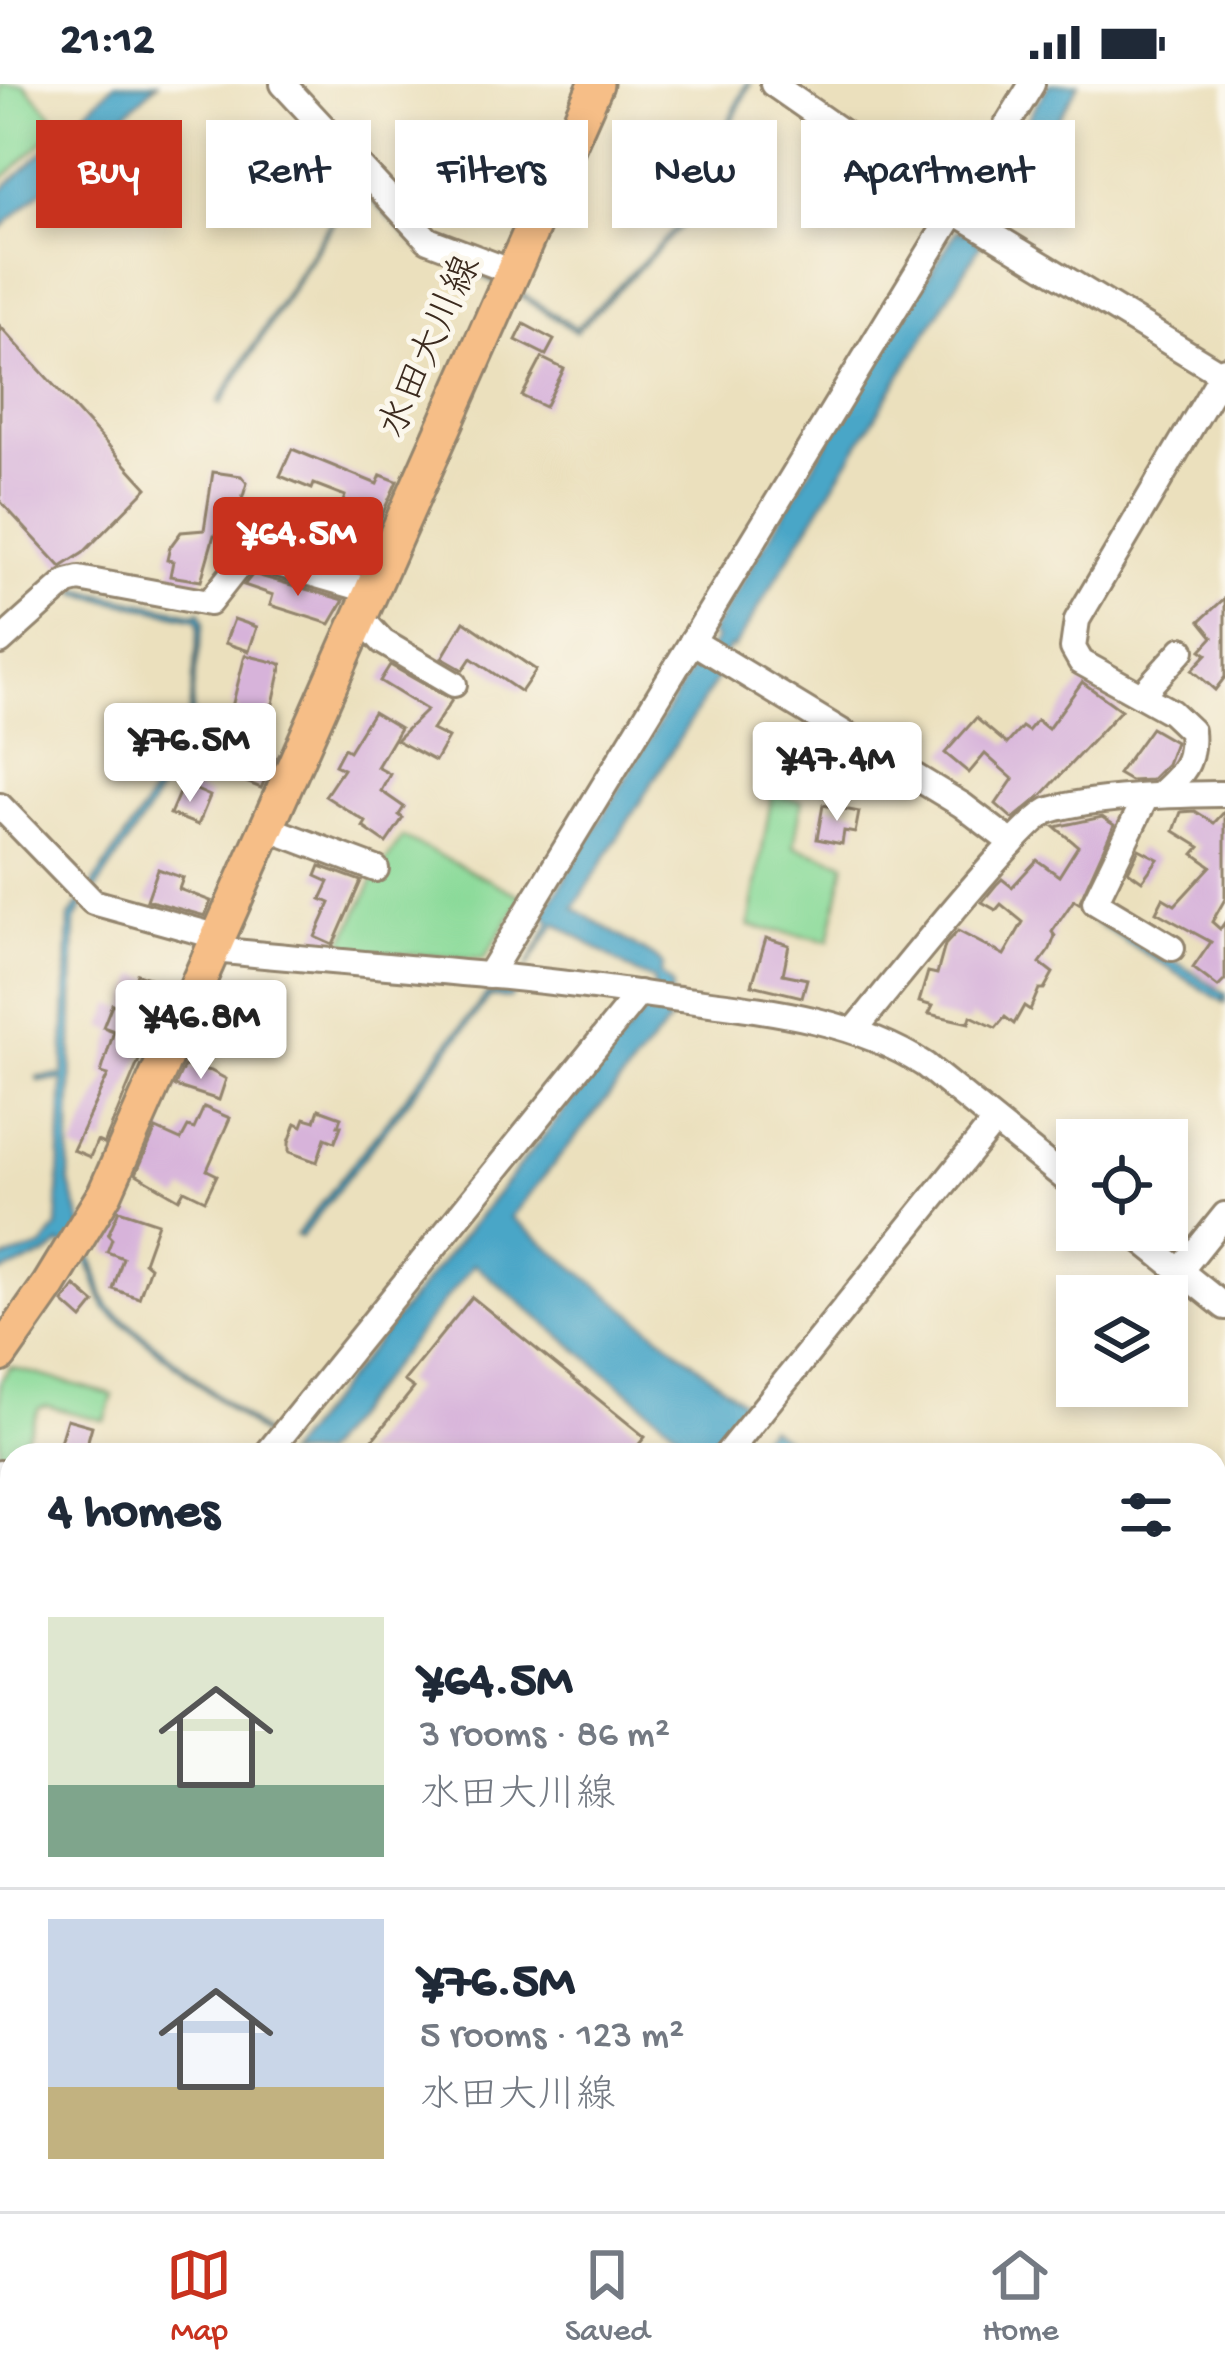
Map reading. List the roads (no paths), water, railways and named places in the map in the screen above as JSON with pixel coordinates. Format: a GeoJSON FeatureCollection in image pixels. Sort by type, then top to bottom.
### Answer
{"type":"FeatureCollection","features":[{"type":"Feature","properties":{"kind":"main road","name":"水田大川線"},"geometry":{"type":"LineString","coordinates":[[0,1354],[105,1192],[596,84]]}},
{"type":"Feature","properties":{"kind":"street"},"geometry":{"type":"LineString","coordinates":[[284,84],[428,240],[513,272]]}},
{"type":"Feature","properties":{"kind":"street"},"geometry":{"type":"LineString","coordinates":[[773,84],[825,120]]}},
{"type":"Feature","properties":{"kind":"street"},"geometry":{"type":"LineString","coordinates":[[1011,120],[1032,84]]}},
{"type":"Feature","properties":{"kind":"street"},"geometry":{"type":"LineString","coordinates":[[488,976],[949,228]]}},
{"type":"Feature","properties":{"kind":"street"},"geometry":{"type":"LineString","coordinates":[[981,228],[1224,373],[1077,620],[1073,648],[1081,662],[1171,712],[1191,731],[1193,753],[1178,777],[1152,796],[1096,902],[1172,948]]}},
{"type":"Feature","properties":{"kind":"street"},"geometry":{"type":"LineString","coordinates":[[0,642],[67,582],[79,579],[209,603],[247,555],[366,604],[383,642],[454,684]]}},
{"type":"Feature","properties":{"kind":"street"},"geometry":{"type":"LineString","coordinates":[[696,644],[962,805],[1012,843]]}},
{"type":"Feature","properties":{"kind":"street"},"geometry":{"type":"LineString","coordinates":[[1142,695],[1182,650]]}},
{"type":"Feature","properties":{"kind":"street"},"geometry":{"type":"LineString","coordinates":[[854,1030],[1012,843],[1045,811],[1152,796],[1225,794]]}},
{"type":"Feature","properties":{"kind":"street"},"geometry":{"type":"LineString","coordinates":[[0,806],[93,902],[205,933],[217,946],[698,999],[854,1030],[899,1048],[1056,1171]]}},
{"type":"Feature","properties":{"kind":"street"},"geometry":{"type":"LineString","coordinates":[[267,828],[376,869]]}},
{"type":"Feature","properties":{"kind":"street"},"geometry":{"type":"LineString","coordinates":[[276,1443],[642,994]]}},
{"type":"Feature","properties":{"kind":"street"},"geometry":{"type":"LineString","coordinates":[[735,1443],[994,1121]]}},
{"type":"Feature","properties":{"kind":"street"},"geometry":{"type":"LineString","coordinates":[[1180,1270],[1225,1215]]}},
{"type":"Feature","properties":{"kind":"street"},"geometry":{"type":"LineString","coordinates":[[1156,1251],[1225,1306]]}},
{"type":"Feature","properties":{"kind":"water"},"geometry":{"type":"Polygon","coordinates":[[[115,84],[157,84],[118,120],[77,120],[115,84]]]}},
{"type":"Feature","properties":{"kind":"water"},"geometry":{"type":"Polygon","coordinates":[[[746,84],[750,84],[733,120],[729,120],[746,84]]]}},
{"type":"Feature","properties":{"kind":"water"},"geometry":{"type":"Polygon","coordinates":[[[1049,84],[1079,84],[1057,120],[1027,120],[1049,84]]]}},
{"type":"Feature","properties":{"kind":"water"},"geometry":{"type":"Polygon","coordinates":[[[36,158],[36,196],[0,229],[0,192],[36,158]]]}},
{"type":"Feature","properties":{"kind":"water"},"geometry":{"type":"Polygon","coordinates":[[[371,194],[395,219],[395,224],[371,199],[371,194]]]}},
{"type":"Feature","properties":{"kind":"water"},"geometry":{"type":"Polygon","coordinates":[[[327,228],[330,228],[221,404],[218,402],[327,228]]]}},
{"type":"Feature","properties":{"kind":"water"},"geometry":{"type":"Polygon","coordinates":[[[399,228],[422,246],[497,284],[419,248],[399,228]]]}},
{"type":"Feature","properties":{"kind":"water"},"geometry":{"type":"Polygon","coordinates":[[[680,228],[576,332],[515,289],[576,328],[680,228]]]}},
{"type":"Feature","properties":{"kind":"water"},"geometry":{"type":"Polygon","coordinates":[[[967,228],[984,228],[976,241],[981,244],[734,648],[729,647],[716,672],[719,675],[574,908],[663,966],[660,974],[672,985],[670,1009],[664,1015],[669,1022],[511,1217],[747,1405],[729,1436],[725,1434],[716,1443],[690,1443],[474,1264],[330,1443],[295,1443],[645,1011],[650,1013],[656,1005],[653,979],[637,974],[556,923],[526,968],[551,921],[543,915],[696,662],[701,663],[716,639],[710,634],[957,230],[964,233],[967,228]]]}},
{"type":"Feature","properties":{"kind":"water"},"geometry":{"type":"Polygon","coordinates":[[[77,589],[196,614],[200,611],[204,622],[193,690],[193,726],[150,809],[95,891],[90,888],[143,810],[188,724],[199,625],[197,619],[77,594],[77,589]]]}},
{"type":"Feature","properties":{"kind":"water"},"geometry":{"type":"Polygon","coordinates":[[[80,902],[84,905],[75,921],[69,1181],[104,1297],[109,1307],[268,1440],[105,1309],[86,1256],[60,1244],[47,1255],[0,1273],[0,1260],[42,1247],[57,1227],[63,1080],[38,1081],[37,1077],[63,1075],[69,917],[80,902]]]}},
{"type":"Feature","properties":{"kind":"water"},"geometry":{"type":"Polygon","coordinates":[[[1096,911],[1225,993],[1225,1003],[1091,920],[1096,911]]]}},
{"type":"Feature","properties":{"kind":"water"},"geometry":{"type":"Polygon","coordinates":[[[515,992],[510,998],[490,997],[301,1237],[296,1235],[487,994],[515,992]]]}},
{"type":"Feature","properties":{"kind":"water"},"geometry":{"type":"Polygon","coordinates":[[[769,1427],[791,1443],[754,1443],[769,1427]]]}},
{"type":"Feature","properties":{"kind":"waterway"},"geometry":{"type":"LineString","coordinates":[[824,735],[877,772]]}}]}
